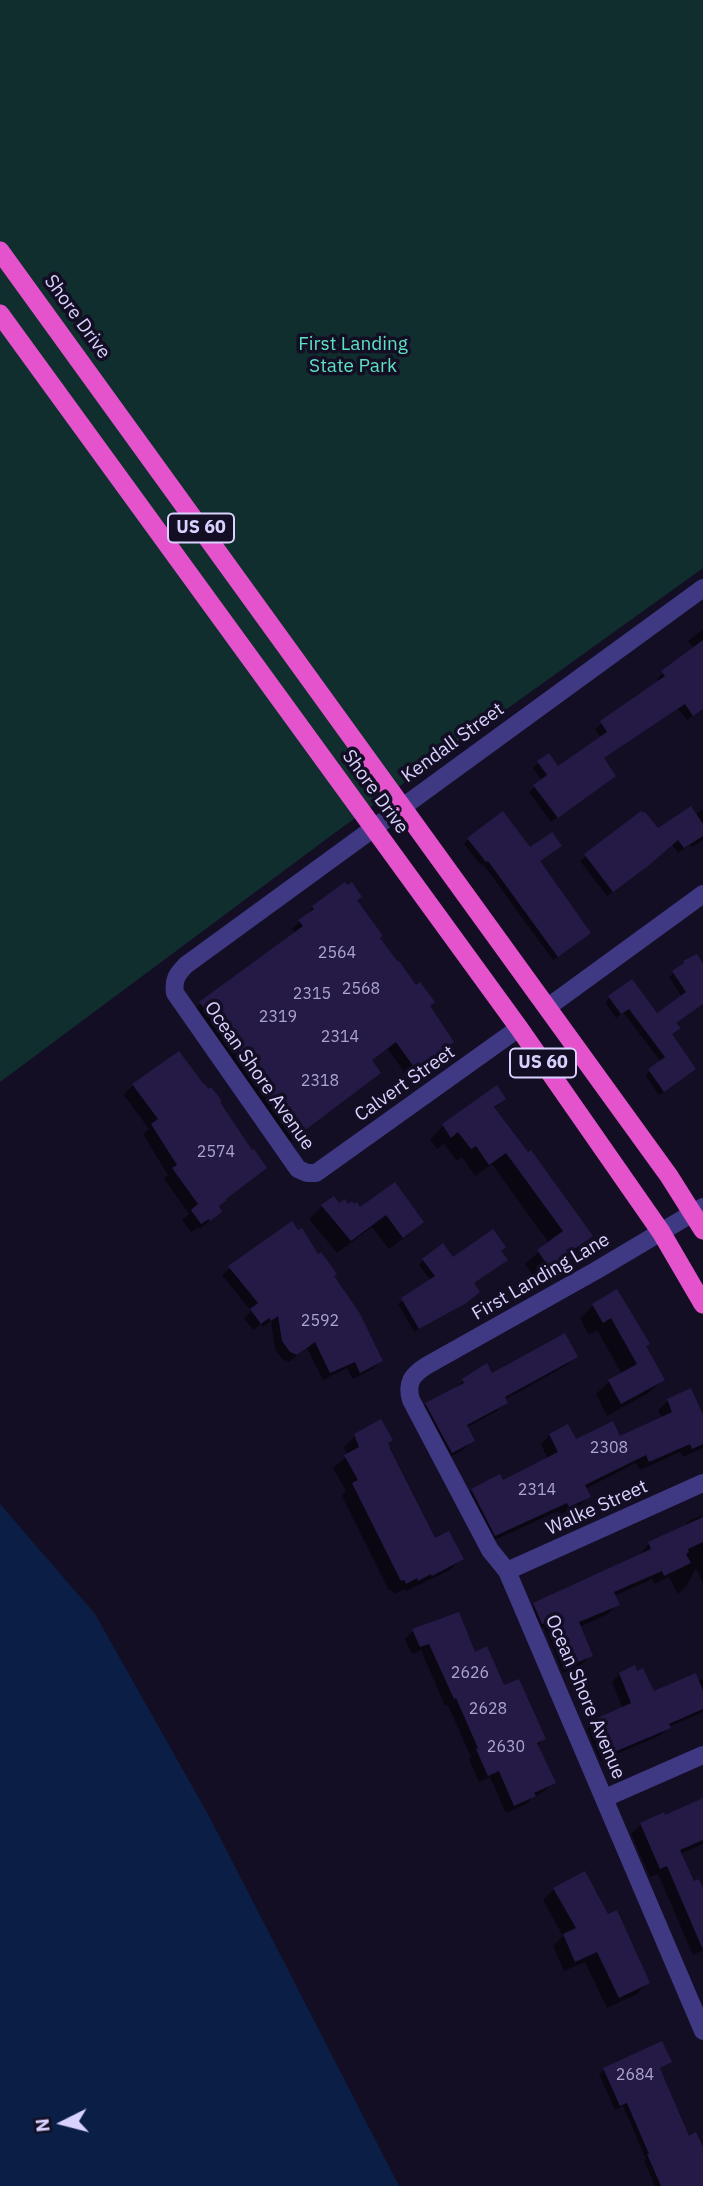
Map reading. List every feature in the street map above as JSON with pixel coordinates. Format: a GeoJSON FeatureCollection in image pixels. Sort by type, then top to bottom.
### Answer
{"type":"FeatureCollection","features":[{"type":"Feature","properties":{"kind":"highway","name":"Shore Drive"},"geometry":{"type":"LineString","coordinates":[[0,251],[700,1217]]}},
{"type":"Feature","properties":{"kind":"highway","name":"Shore Drive"},"geometry":{"type":"LineString","coordinates":[[0,314],[519,1028],[661,1232],[703,1304]]}},
{"type":"Feature","properties":{"kind":"street","name":"Kendall Street"},"geometry":{"type":"LineString","coordinates":[[175,993],[177,975],[186,965],[703,588]]}},
{"type":"Feature","properties":{"kind":"street"},"geometry":{"type":"LineString","coordinates":[[548,1007],[703,894]]}},
{"type":"Feature","properties":{"kind":"street","name":"Ocean Shore Avenue"},"geometry":{"type":"LineString","coordinates":[[175,993],[298,1168],[307,1173],[316,1173]]}},
{"type":"Feature","properties":{"kind":"street","name":"Calvert Street"},"geometry":{"type":"LineString","coordinates":[[316,1173],[519,1028]]}},
{"type":"Feature","properties":{"kind":"street","name":"First Landing Lane"},"geometry":{"type":"LineString","coordinates":[[408,1390],[414,1374],[426,1366],[661,1232],[700,1217]]}},
{"type":"Feature","properties":{"kind":"street","name":"Ocean Shore Avenue"},"geometry":{"type":"LineString","coordinates":[[408,1390],[490,1550],[507,1571],[697,2000],[703,2031]]}},
{"type":"Feature","properties":{"kind":"street","name":"Walke Street"},"geometry":{"type":"LineString","coordinates":[[507,1571],[703,1483]]}},
{"type":"Feature","properties":{"kind":"street"},"geometry":{"type":"LineString","coordinates":[[606,1798],[703,1755]]}},
{"type":"Feature","properties":{"kind":"green space","name":"First Landing State Park"},"geometry":{"type":"Polygon","coordinates":[[[0,0],[703,0],[703,568],[340,829],[0,1082],[0,0]]]}},
{"type":"Feature","properties":{"kind":"water"},"geometry":{"type":"Polygon","coordinates":[[[0,1504],[95,1614],[210,1818],[399,2186],[0,2186],[0,1504]]]}},
{"type":"Feature","properties":{"kind":"building"},"geometry":{"type":"Polygon","coordinates":[[[703,640],[703,709],[693,716],[685,704],[604,758],[616,776],[558,818],[533,785],[547,775],[537,761],[549,753],[558,766],[607,732],[600,721],[665,676],[661,671],[703,640]]]}},
{"type":"Feature","properties":{"kind":"building"},"geometry":{"type":"Polygon","coordinates":[[[691,806],[703,824],[703,836],[684,848],[678,840],[613,892],[584,854],[641,811],[645,812],[658,828],[691,806]]]}},
{"type":"Feature","properties":{"kind":"building"},"geometry":{"type":"Polygon","coordinates":[[[503,811],[530,847],[552,832],[562,846],[540,861],[591,933],[558,957],[488,861],[486,862],[467,838],[503,811]]]}},
{"type":"Feature","properties":{"kind":"building"},"geometry":{"type":"Polygon","coordinates":[[[345,882],[347,885],[352,882],[362,897],[357,900],[398,962],[416,985],[420,982],[435,1002],[430,1006],[454,1042],[416,1070],[396,1042],[372,1060],[381,1073],[296,1137],[254,1080],[227,1040],[229,1039],[199,1002],[303,926],[298,920],[345,882]]]}},
{"type":"Feature","properties":{"kind":"building"},"geometry":{"type":"Polygon","coordinates":[[[697,954],[703,963],[703,1004],[676,1023],[681,1028],[672,1034],[696,1069],[664,1092],[648,1069],[665,1057],[629,1009],[621,1014],[608,996],[632,979],[657,1013],[686,992],[672,971],[697,954]]]}},
{"type":"Feature","properties":{"kind":"building"},"geometry":{"type":"Polygon","coordinates":[[[179,1051],[202,1082],[209,1089],[211,1087],[222,1101],[220,1102],[252,1150],[254,1149],[267,1168],[226,1199],[219,1206],[222,1212],[201,1224],[191,1210],[198,1204],[172,1168],[177,1165],[151,1124],[158,1119],[132,1084],[179,1051]]]}},
{"type":"Feature","properties":{"kind":"building"},"geometry":{"type":"Polygon","coordinates":[[[497,1085],[506,1099],[494,1107],[528,1152],[531,1150],[593,1236],[549,1267],[537,1250],[563,1231],[506,1153],[489,1165],[476,1146],[471,1149],[458,1132],[451,1138],[442,1124],[497,1085]]]}},
{"type":"Feature","properties":{"kind":"building"},"geometry":{"type":"Polygon","coordinates":[[[395,1182],[424,1222],[403,1238],[386,1215],[351,1241],[321,1205],[334,1196],[339,1203],[345,1199],[348,1204],[357,1202],[360,1207],[395,1182]]]}},
{"type":"Feature","properties":{"kind":"building"},"geometry":{"type":"Polygon","coordinates":[[[292,1221],[298,1230],[302,1228],[318,1254],[321,1252],[337,1274],[334,1276],[359,1312],[383,1361],[360,1373],[355,1362],[330,1373],[315,1342],[297,1355],[290,1352],[282,1341],[278,1316],[261,1324],[250,1309],[258,1303],[228,1266],[292,1221]]]}},
{"type":"Feature","properties":{"kind":"building"},"geometry":{"type":"Polygon","coordinates":[[[493,1229],[506,1247],[501,1251],[508,1260],[474,1283],[480,1292],[465,1304],[419,1329],[401,1298],[435,1276],[422,1259],[443,1243],[453,1257],[493,1229]]]}},
{"type":"Feature","properties":{"kind":"building"},"geometry":{"type":"Polygon","coordinates":[[[617,1289],[650,1344],[646,1346],[665,1380],[621,1404],[608,1380],[637,1364],[611,1318],[603,1323],[592,1304],[617,1289]]]}},
{"type":"Feature","properties":{"kind":"building"},"geometry":{"type":"Polygon","coordinates":[[[565,1333],[578,1357],[505,1397],[508,1403],[467,1425],[475,1441],[452,1453],[425,1403],[464,1383],[462,1379],[487,1363],[492,1373],[565,1333]]]}},
{"type":"Feature","properties":{"kind":"building"},"geometry":{"type":"Polygon","coordinates":[[[691,1388],[703,1415],[703,1444],[692,1449],[690,1444],[649,1462],[646,1455],[585,1485],[591,1497],[569,1507],[567,1503],[495,1536],[471,1489],[500,1474],[503,1480],[558,1452],[549,1434],[568,1424],[576,1439],[613,1421],[620,1436],[672,1412],[667,1399],[691,1388]]]}},
{"type":"Feature","properties":{"kind":"building"},"geometry":{"type":"Polygon","coordinates":[[[381,1419],[393,1440],[388,1443],[389,1447],[435,1538],[449,1531],[464,1559],[432,1576],[431,1574],[418,1581],[417,1578],[406,1584],[404,1580],[401,1581],[352,1483],[358,1480],[344,1455],[359,1447],[354,1434],[381,1419]]]}},
{"type":"Feature","properties":{"kind":"building"},"geometry":{"type":"Polygon","coordinates":[[[703,1517],[703,1542],[688,1549],[686,1554],[691,1563],[664,1576],[662,1571],[614,1592],[620,1605],[579,1622],[593,1656],[573,1664],[554,1618],[542,1624],[533,1603],[651,1549],[648,1542],[703,1517]]]}},
{"type":"Feature","properties":{"kind":"building"},"geometry":{"type":"Polygon","coordinates":[[[459,1612],[475,1652],[487,1646],[504,1685],[519,1679],[546,1739],[537,1743],[556,1783],[514,1806],[499,1771],[488,1776],[456,1698],[454,1699],[429,1644],[420,1647],[412,1629],[459,1612]]]}},
{"type":"Feature","properties":{"kind":"building"},"geometry":{"type":"Polygon","coordinates":[[[635,1665],[637,1671],[643,1668],[654,1691],[696,1673],[703,1691],[703,1709],[669,1724],[671,1728],[607,1755],[593,1720],[631,1703],[619,1673],[635,1665]]]}},
{"type":"Feature","properties":{"kind":"building"},"geometry":{"type":"Polygon","coordinates":[[[703,1798],[703,1840],[680,1850],[694,1881],[699,1879],[703,1888],[703,1950],[667,1866],[660,1869],[640,1823],[703,1798]]]}},
{"type":"Feature","properties":{"kind":"building"},"geometry":{"type":"Polygon","coordinates":[[[585,1871],[608,1914],[617,1910],[650,1983],[619,1998],[597,1952],[575,1962],[563,1934],[576,1928],[553,1888],[585,1871]]]}},
{"type":"Feature","properties":{"kind":"building"},"geometry":{"type":"Polygon","coordinates":[[[662,2041],[672,2062],[660,2068],[689,2136],[696,2132],[703,2147],[703,2186],[661,2186],[627,2103],[620,2106],[603,2068],[662,2041]]]}}]}
